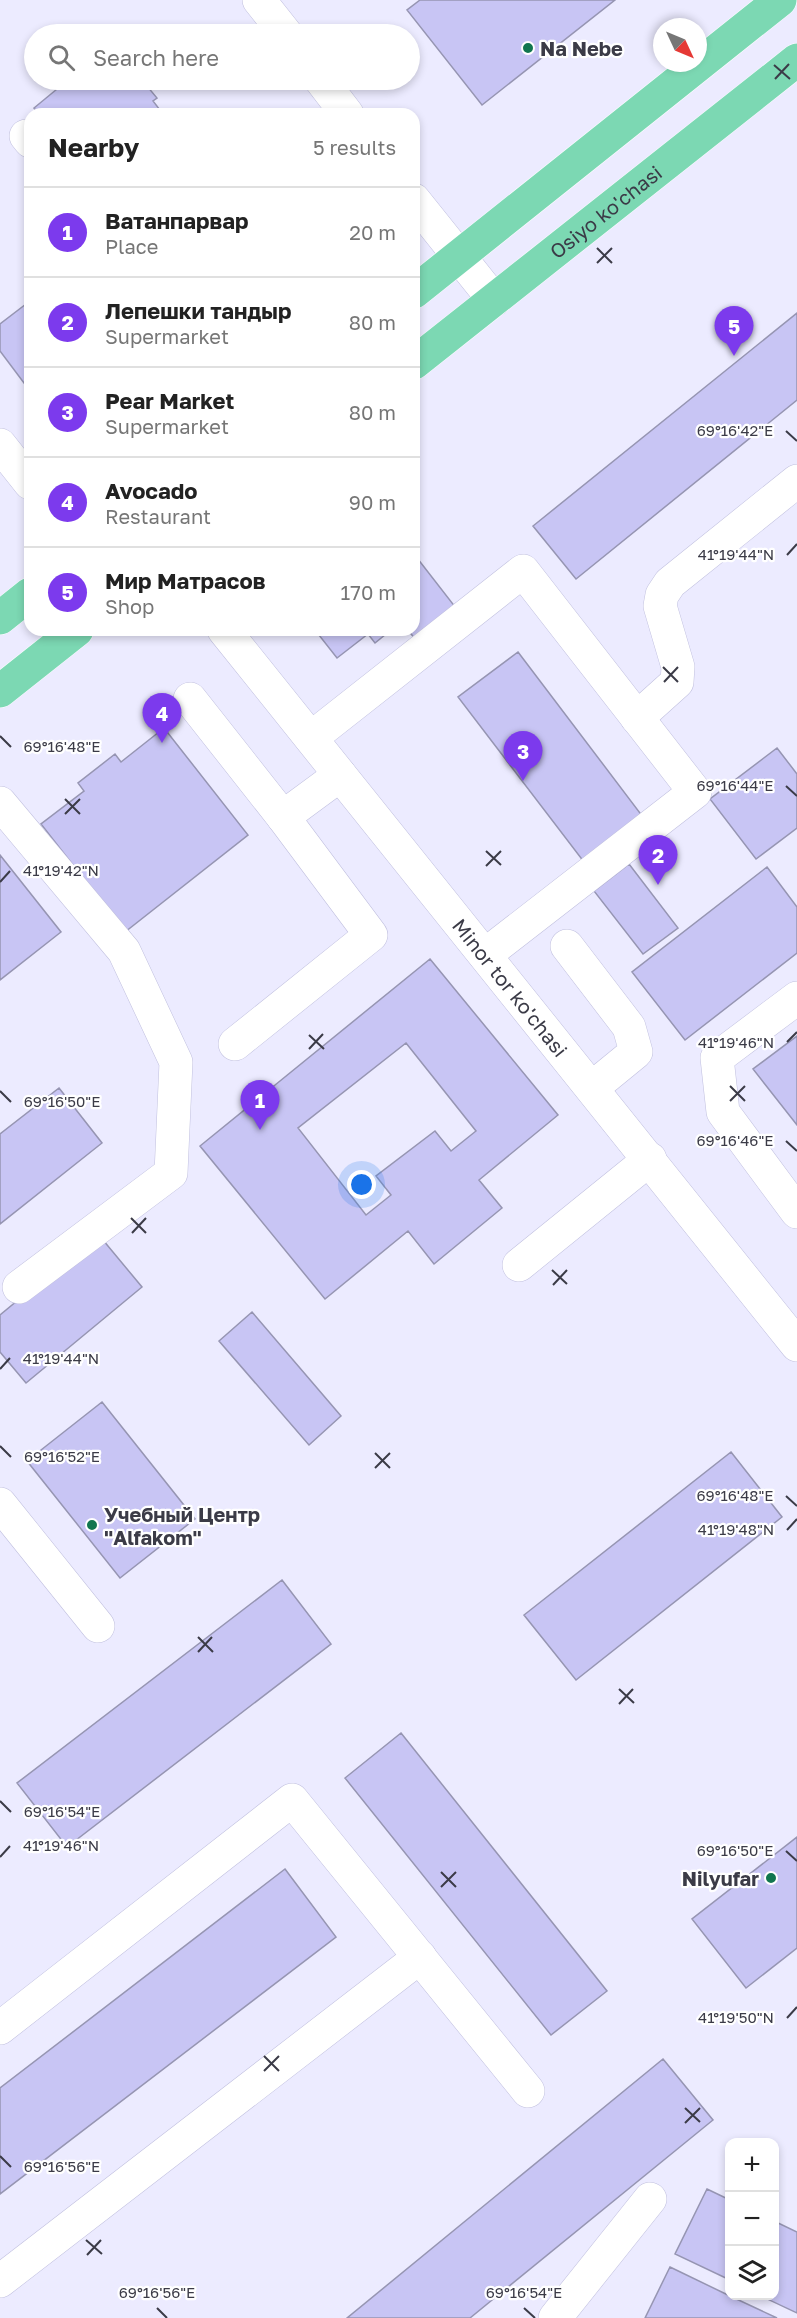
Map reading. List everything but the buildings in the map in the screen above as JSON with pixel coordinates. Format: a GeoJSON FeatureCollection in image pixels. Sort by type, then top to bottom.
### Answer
{"type":"FeatureCollection","features":[{"type":"Feature","properties":{"kind":"main road"},"geometry":{"type":"LineString","coordinates":[[420,287],[780,0]]}},
{"type":"Feature","properties":{"kind":"main road","name":"Osiyo ko'chasi"},"geometry":{"type":"LineString","coordinates":[[420,358],[797,60]]}},
{"type":"Feature","properties":{"kind":"main road"},"geometry":{"type":"LineString","coordinates":[[0,618],[24,599]]}},
{"type":"Feature","properties":{"kind":"main road"},"geometry":{"type":"LineString","coordinates":[[0,691],[69,636]]}},
{"type":"Feature","properties":{"kind":"street"},"geometry":{"type":"LineString","coordinates":[[266,3],[280,24]]}},
{"type":"Feature","properties":{"kind":"street"},"geometry":{"type":"LineString","coordinates":[[329,90],[342,108]]}},
{"type":"Feature","properties":{"kind":"street"},"geometry":{"type":"LineString","coordinates":[[420,207],[494,300]]}},
{"type":"Feature","properties":{"kind":"street"},"geometry":{"type":"LineString","coordinates":[[0,445],[24,475]]}},
{"type":"Feature","properties":{"kind":"street"},"geometry":{"type":"LineString","coordinates":[[637,718],[677,682],[678,667],[660,606],[662,595],[670,583],[797,481]]}},
{"type":"Feature","properties":{"kind":"street"},"geometry":{"type":"LineString","coordinates":[[311,738],[523,571],[696,792],[485,955]]}},
{"type":"Feature","properties":{"kind":"street","name":"Minor tor ko'chasi"},"geometry":{"type":"LineString","coordinates":[[229,636],[797,1344]]}},
{"type":"Feature","properties":{"kind":"street"},"geometry":{"type":"LineString","coordinates":[[190,699],[372,935],[235,1044]]}},
{"type":"Feature","properties":{"kind":"street"},"geometry":{"type":"LineString","coordinates":[[282,817],[340,775]]}},
{"type":"Feature","properties":{"kind":"street"},"geometry":{"type":"LineString","coordinates":[[0,803],[124,951],[176,1062],[171,1173],[20,1287]]}},
{"type":"Feature","properties":{"kind":"street"},"geometry":{"type":"LineString","coordinates":[[567,946],[629,1027],[636,1052],[592,1088]]}},
{"type":"Feature","properties":{"kind":"street"},"geometry":{"type":"LineString","coordinates":[[792,1196],[723,1112],[717,1059],[797,998]]}},
{"type":"Feature","properties":{"kind":"street"},"geometry":{"type":"LineString","coordinates":[[519,1265],[650,1159]]}},
{"type":"Feature","properties":{"kind":"street"},"geometry":{"type":"LineString","coordinates":[[0,1504],[98,1626]]}},
{"type":"Feature","properties":{"kind":"street"},"geometry":{"type":"LineString","coordinates":[[0,2028],[292,1800],[528,2091]]}},
{"type":"Feature","properties":{"kind":"street"},"geometry":{"type":"LineString","coordinates":[[0,2281],[420,1957]]}},
{"type":"Feature","properties":{"kind":"street"},"geometry":{"type":"LineString","coordinates":[[555,2318],[650,2199]]}},
{"type":"Feature","properties":{"kind":"place","name":"Na Nebe"},"geometry":{"type":"Point","coordinates":[528,48]}},
{"type":"Feature","properties":{"kind":"place","name":"Мир Матрасов"},"geometry":{"type":"Point","coordinates":[734,356]}},
{"type":"Feature","properties":{"kind":"place","name":"Avocado"},"geometry":{"type":"Point","coordinates":[162,743]}},
{"type":"Feature","properties":{"kind":"place","name":"Pear Market"},"geometry":{"type":"Point","coordinates":[523,781]}},
{"type":"Feature","properties":{"kind":"place","name":"Лепешки тандыр"},"geometry":{"type":"Point","coordinates":[658,885]}},
{"type":"Feature","properties":{"kind":"place","name":"Ватанпарвар"},"geometry":{"type":"Point","coordinates":[260,1130]}},
{"type":"Feature","properties":{"kind":"place","name":"Учебный Центр \"Alfakom\""},"geometry":{"type":"Point","coordinates":[92,1525]}},
{"type":"Feature","properties":{"kind":"place","name":"Nilyufar"},"geometry":{"type":"Point","coordinates":[771,1878]}}]}
